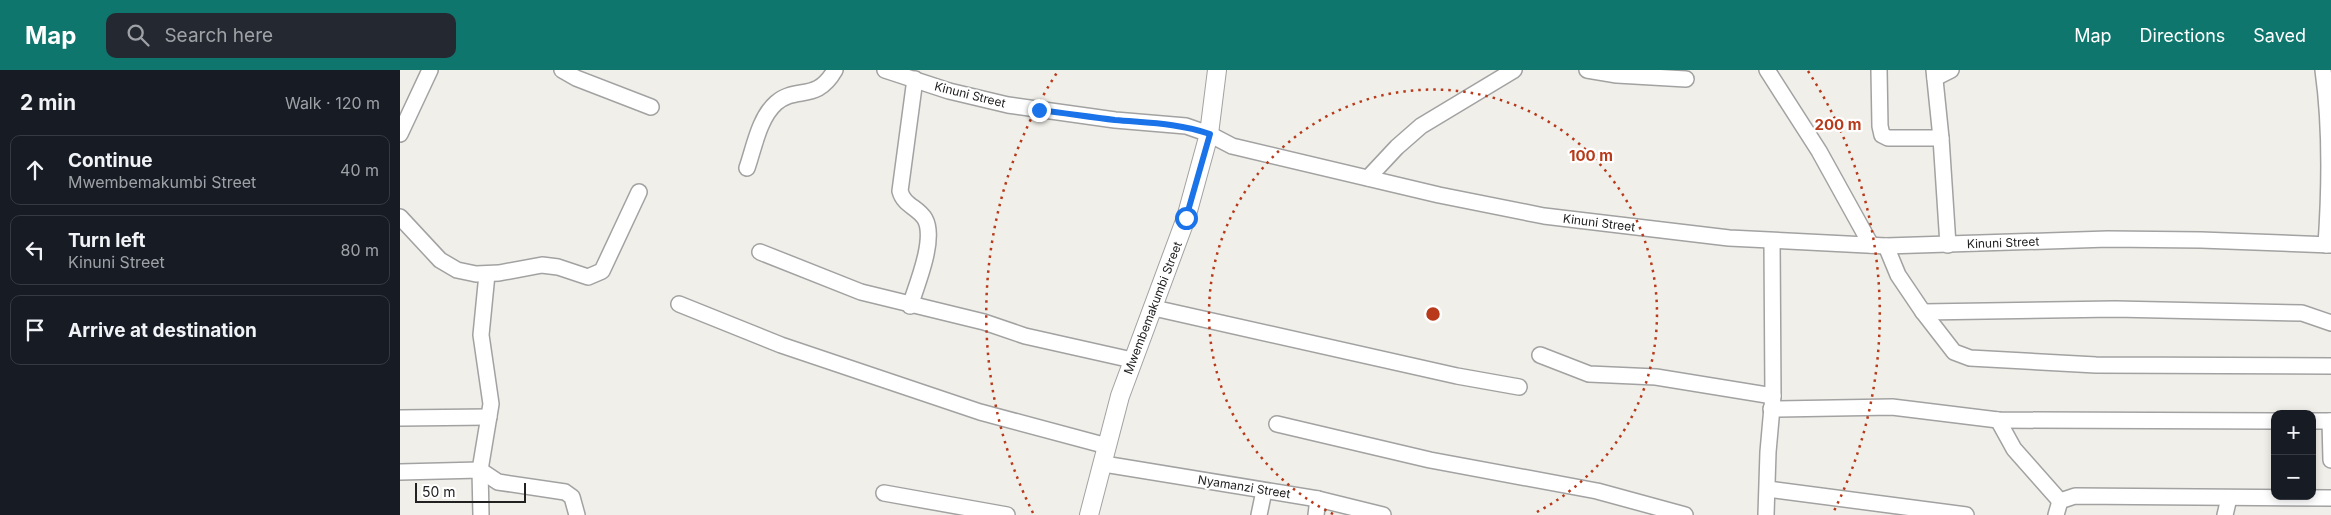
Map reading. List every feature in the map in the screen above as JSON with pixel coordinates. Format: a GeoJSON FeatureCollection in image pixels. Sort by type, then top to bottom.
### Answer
{"type":"FeatureCollection","features":[{"type":"Feature","properties":{"kind":"street"},"geometry":{"type":"LineString","coordinates":[[400,134],[430,70]]}},
{"type":"Feature","properties":{"kind":"street"},"geometry":{"type":"LineString","coordinates":[[562,70],[576,78],[651,107]]}},
{"type":"Feature","properties":{"kind":"street"},"geometry":{"type":"LineString","coordinates":[[747,168],[761,129],[776,104],[784,99],[819,89],[829,80],[835,70]]}},
{"type":"Feature","properties":{"kind":"street","name":"Kinuni Street"},"geometry":{"type":"LineString","coordinates":[[885,70],[949,91],[1008,105],[1115,120],[1186,126],[1210,134],[1232,146],[1544,216],[1729,238],[1879,245],[1948,245],[2146,239],[2328,245]]}},
{"type":"Feature","properties":{"kind":"street","name":"Mwembemakumbi Street"},"geometry":{"type":"LineString","coordinates":[[1089,515],[1132,360],[1154,308],[1186,218],[1210,134],[1217,70]]}},
{"type":"Feature","properties":{"kind":"street"},"geometry":{"type":"LineString","coordinates":[[1368,178],[1420,126],[1514,70]]}},
{"type":"Feature","properties":{"kind":"street"},"geometry":{"type":"LineString","coordinates":[[1587,70],[1617,75],[1686,79]]}},
{"type":"Feature","properties":{"kind":"street"},"geometry":{"type":"LineString","coordinates":[[1767,70],[1898,275],[1923,312],[1954,352],[1970,358],[2096,365],[2331,366]]}},
{"type":"Feature","properties":{"kind":"street"},"geometry":{"type":"LineString","coordinates":[[1880,70],[1880,126],[1882,135],[1888,138],[1941,138]]}},
{"type":"Feature","properties":{"kind":"street"},"geometry":{"type":"LineString","coordinates":[[1948,245],[1941,138],[1934,74],[1951,70]]}},
{"type":"Feature","properties":{"kind":"street"},"geometry":{"type":"LineString","coordinates":[[2323,70],[2330,94],[2331,186],[2328,245]]}},
{"type":"Feature","properties":{"kind":"street"},"geometry":{"type":"LineString","coordinates":[[910,306],[926,252],[930,231],[925,218],[902,201],[900,191],[915,79]]}},
{"type":"Feature","properties":{"kind":"street"},"geometry":{"type":"LineString","coordinates":[[400,217],[440,260],[457,270],[486,274],[542,265],[558,267],[588,277],[602,271],[639,192]]}},
{"type":"Feature","properties":{"kind":"street"},"geometry":{"type":"LineString","coordinates":[[1766,515],[1772,403],[1772,241]]}},
{"type":"Feature","properties":{"kind":"street"},"geometry":{"type":"LineString","coordinates":[[760,252],[861,292],[910,306],[984,322],[1025,336],[1132,360]]}},
{"type":"Feature","properties":{"kind":"street"},"geometry":{"type":"LineString","coordinates":[[481,515],[480,470],[491,404],[481,335],[486,274]]}},
{"type":"Feature","properties":{"kind":"street"},"geometry":{"type":"LineString","coordinates":[[679,304],[781,345],[980,412],[1107,446]]}},
{"type":"Feature","properties":{"kind":"street"},"geometry":{"type":"LineString","coordinates":[[1154,308],[1456,376],[1518,387]]}},
{"type":"Feature","properties":{"kind":"street"},"geometry":{"type":"LineString","coordinates":[[1923,312],[2115,309],[2302,313],[2331,323]]}},
{"type":"Feature","properties":{"kind":"street"},"geometry":{"type":"LineString","coordinates":[[1540,355],[1589,374],[1656,377],[1772,403],[1892,406],[1998,420],[2271,421]]}},
{"type":"Feature","properties":{"kind":"street"},"geometry":{"type":"LineString","coordinates":[[400,418],[489,417]]}},
{"type":"Feature","properties":{"kind":"street"},"geometry":{"type":"LineString","coordinates":[[1998,420],[2014,449],[2058,508],[2075,496],[2331,498]]}},
{"type":"Feature","properties":{"kind":"street"},"geometry":{"type":"LineString","coordinates":[[2316,421],[2331,421],[2331,460]]}},
{"type":"Feature","properties":{"kind":"street"},"geometry":{"type":"LineString","coordinates":[[1277,424],[1430,460],[1597,491],[1685,515]]}},
{"type":"Feature","properties":{"kind":"street","name":"Nyamanzi Street"},"geometry":{"type":"LineString","coordinates":[[1104,464],[1318,499],[1383,515]]}},
{"type":"Feature","properties":{"kind":"street"},"geometry":{"type":"LineString","coordinates":[[400,472],[480,470],[498,482],[565,492],[572,497],[577,515]]}},
{"type":"Feature","properties":{"kind":"street"},"geometry":{"type":"LineString","coordinates":[[1768,489],[1966,515]]}},
{"type":"Feature","properties":{"kind":"street"},"geometry":{"type":"LineString","coordinates":[[1258,515],[1264,491]]}},
{"type":"Feature","properties":{"kind":"street"},"geometry":{"type":"LineString","coordinates":[[884,493],[1007,515]]}},
{"type":"Feature","properties":{"kind":"street"},"geometry":{"type":"LineString","coordinates":[[2226,515],[2228,498]]}},
{"type":"Feature","properties":{"kind":"street"},"geometry":{"type":"LineString","coordinates":[[1316,515],[1318,499]]}},
{"type":"Feature","properties":{"kind":"route"},"geometry":{"type":"LineString","coordinates":[[1039,110],[1115,120],[1186,126],[1210,134],[1186,218]]}}]}
